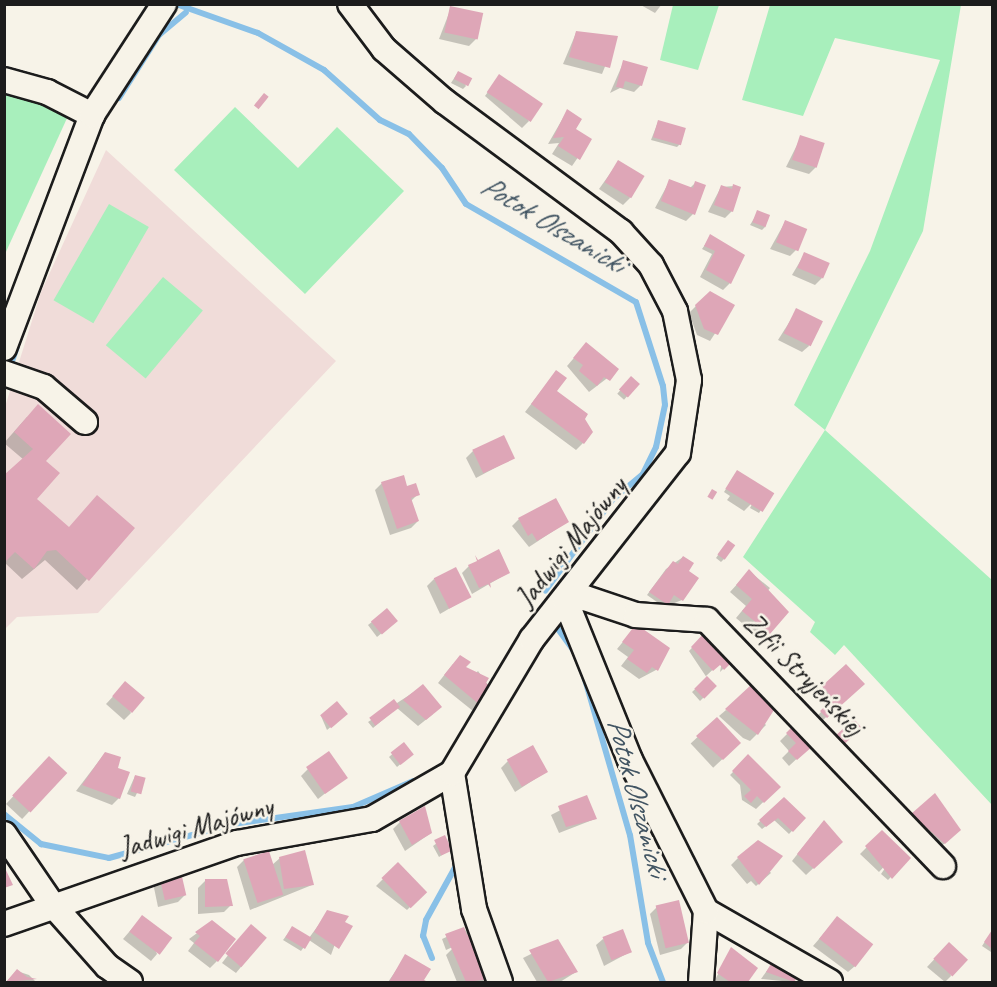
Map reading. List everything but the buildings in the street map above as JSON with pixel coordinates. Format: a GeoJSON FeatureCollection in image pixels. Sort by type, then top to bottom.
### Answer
{"type":"FeatureCollection","features":[{"type":"Feature","properties":{"kind":"street","name":"Jadwigi Majówny"},"geometry":{"type":"LineString","coordinates":[[4,924],[51,903],[237,843],[372,819],[452,773],[532,639],[678,453],[689,380],[675,311],[651,265],[621,232],[444,102],[384,49],[356,9]]}},
{"type":"Feature","properties":{"kind":"street"},"geometry":{"type":"LineString","coordinates":[[4,348],[92,115],[161,10]]}},
{"type":"Feature","properties":{"kind":"street"},"geometry":{"type":"LineString","coordinates":[[4,80],[47,92],[92,115]]}},
{"type":"Feature","properties":{"kind":"street"},"geometry":{"type":"LineString","coordinates":[[4,373],[44,387],[86,422]]}},
{"type":"Feature","properties":{"kind":"street","name":"Zofii Stryjeńskiej"},"geometry":{"type":"LineString","coordinates":[[564,599],[585,598],[636,615],[707,620],[943,866]]}},
{"type":"Feature","properties":{"kind":"street"},"geometry":{"type":"LineString","coordinates":[[564,599],[630,760],[706,911],[701,982]]}},
{"type":"Feature","properties":{"kind":"street"},"geometry":{"type":"LineString","coordinates":[[452,773],[474,909],[500,982]]}},
{"type":"Feature","properties":{"kind":"street"},"geometry":{"type":"LineString","coordinates":[[4,834],[51,903],[107,966],[130,982]]}},
{"type":"Feature","properties":{"kind":"street"},"geometry":{"type":"LineString","coordinates":[[706,911],[830,982]]}},
{"type":"Feature","properties":{"kind":"shaded area"},"geometry":{"type":"Polygon","coordinates":[[[106,150],[336,361],[98,613],[17,617],[5,629],[4,410],[41,292],[106,150]]]}},
{"type":"Feature","properties":{"kind":"green space"},"geometry":{"type":"Polygon","coordinates":[[[673,5],[719,5],[698,70],[660,60],[673,5]]]}},
{"type":"Feature","properties":{"kind":"green space"},"geometry":{"type":"Polygon","coordinates":[[[770,5],[961,5],[923,231],[825,430],[794,405],[870,251],[940,60],[835,38],[803,116],[742,100],[770,5]]]}},
{"type":"Feature","properties":{"kind":"green space"},"geometry":{"type":"Polygon","coordinates":[[[5,88],[56,104],[68,116],[5,254],[5,88]]]}},
{"type":"Feature","properties":{"kind":"green space"},"geometry":{"type":"Polygon","coordinates":[[[235,107],[298,168],[337,127],[404,191],[305,294],[174,170],[235,107]]]}},
{"type":"Feature","properties":{"kind":"green space"},"geometry":{"type":"Polygon","coordinates":[[[109,204],[149,227],[93,323],[54,300],[109,204]]]}},
{"type":"Feature","properties":{"kind":"green space"},"geometry":{"type":"Polygon","coordinates":[[[163,277],[203,310],[146,379],[106,345],[163,277]]]}},
{"type":"Feature","properties":{"kind":"green space"},"geometry":{"type":"Polygon","coordinates":[[[825,430],[992,580],[992,805],[844,645],[835,655],[810,632],[815,622],[743,557],[825,430]]]}},
{"type":"Feature","properties":{"kind":"waterway","name":"Potok Olszanicki"},"geometry":{"type":"LineString","coordinates":[[176,4],[258,33],[324,70],[380,120],[409,134],[442,168],[466,204],[636,302],[663,386],[665,405],[656,447],[643,474],[613,499],[545,591]]}},
{"type":"Feature","properties":{"kind":"waterway"},"geometry":{"type":"LineString","coordinates":[[119,98],[159,35],[186,12]]}},
{"type":"Feature","properties":{"kind":"waterway"},"geometry":{"type":"LineString","coordinates":[[10,367],[17,347]]}},
{"type":"Feature","properties":{"kind":"waterway","name":"Potok Olszanicki"},"geometry":{"type":"LineString","coordinates":[[558,629],[577,655]]}},
{"type":"Feature","properties":{"kind":"waterway","name":"Potok Olszanicki"},"geometry":{"type":"LineString","coordinates":[[584,676],[630,835],[648,943],[663,982]]}},
{"type":"Feature","properties":{"kind":"waterway"},"geometry":{"type":"LineString","coordinates":[[4,814],[41,844],[109,858],[232,824],[353,807],[413,781]]}},
{"type":"Feature","properties":{"kind":"waterway"},"geometry":{"type":"LineString","coordinates":[[432,958],[423,936],[426,920],[458,862]]}}]}
